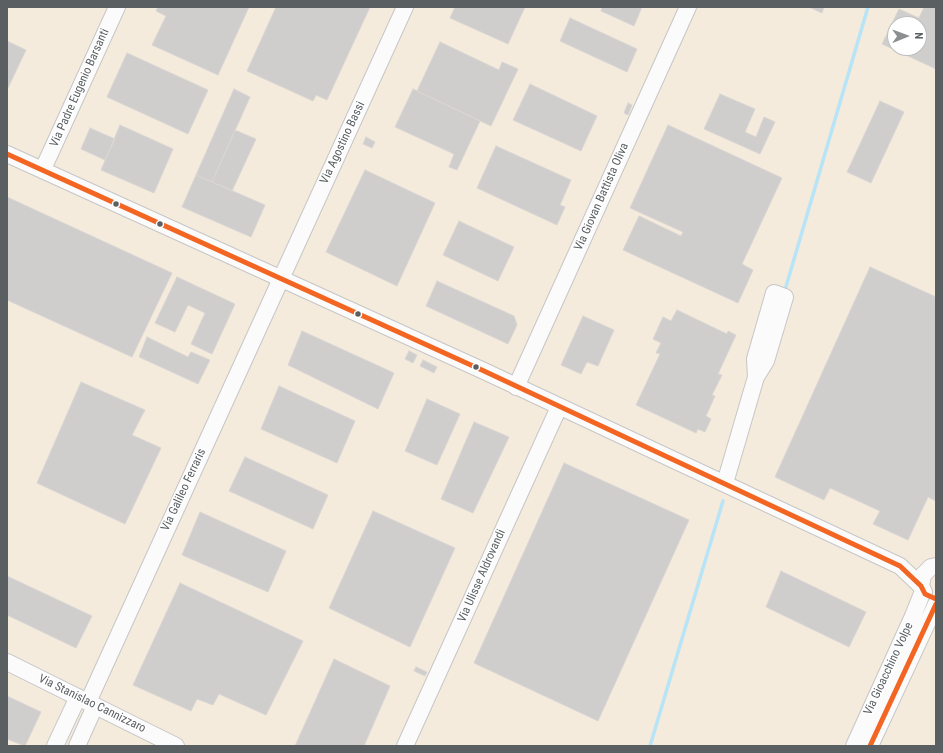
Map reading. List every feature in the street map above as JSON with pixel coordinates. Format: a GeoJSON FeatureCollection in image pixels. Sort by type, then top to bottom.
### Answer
{"type":"FeatureCollection","features":[{"type":"Feature","properties":{"kind":"street","name":"Via Padre Eugenio Barsanti"},"geometry":{"type":"LineString","coordinates":[[43,170],[117,7]]}},
{"type":"Feature","properties":{"kind":"street","name":"Via Agostino Bassi"},"geometry":{"type":"LineString","coordinates":[[281,279],[405,7]]}},
{"type":"Feature","properties":{"kind":"street","name":"Via Giovan Battista Oliva"},"geometry":{"type":"LineString","coordinates":[[516,387],[688,7]]}},
{"type":"Feature","properties":{"kind":"street"},"geometry":{"type":"LineString","coordinates":[[7,154],[725,483],[900,566],[927,592]]}},
{"type":"Feature","properties":{"kind":"street","name":"Via Galileo Ferraris"},"geometry":{"type":"LineString","coordinates":[[55,746],[87,702],[281,279]]}},
{"type":"Feature","properties":{"kind":"street"},"geometry":{"type":"LineString","coordinates":[[725,483],[756,377]]}},
{"type":"Feature","properties":{"kind":"street","name":"Via Ulisse Aldrovandi"},"geometry":{"type":"LineString","coordinates":[[405,746],[558,407]]}},
{"type":"Feature","properties":{"kind":"street"},"geometry":{"type":"LineString","coordinates":[[900,566],[934,566]]}},
{"type":"Feature","properties":{"kind":"street","name":"Via Gioacchino Volpe"},"geometry":{"type":"LineString","coordinates":[[854,746],[913,616],[927,592],[923,575],[934,566]]}},
{"type":"Feature","properties":{"kind":"street","name":"Via Gioacchino Volpe"},"geometry":{"type":"LineString","coordinates":[[870,746],[936,604]]}},
{"type":"Feature","properties":{"kind":"street","name":"Via Stanislao Cannizzaro"},"geometry":{"type":"LineString","coordinates":[[7,662],[176,746]]}},
{"type":"Feature","properties":{"kind":"street","name":"Via Galileo Ferraris"},"geometry":{"type":"LineString","coordinates":[[77,746],[87,702]]}},
{"type":"Feature","properties":{"kind":"shaded area"},"geometry":{"type":"Polygon","coordinates":[[[7,7],[936,7],[936,746],[7,746],[7,7]]]}},
{"type":"Feature","properties":{"kind":"building"},"geometry":{"type":"Polygon","coordinates":[[[158,7],[249,7],[218,75],[152,45],[166,16],[156,11],[158,7]]]}},
{"type":"Feature","properties":{"kind":"building"},"geometry":{"type":"Polygon","coordinates":[[[276,7],[370,7],[327,100],[316,95],[313,101],[247,71],[276,7]]]}},
{"type":"Feature","properties":{"kind":"building"},"geometry":{"type":"Polygon","coordinates":[[[455,7],[525,7],[508,44],[450,18],[455,7]]]}},
{"type":"Feature","properties":{"kind":"building"},"geometry":{"type":"Polygon","coordinates":[[[601,7],[642,7],[634,26],[601,11],[601,7]]]}},
{"type":"Feature","properties":{"kind":"building"},"geometry":{"type":"Polygon","coordinates":[[[809,7],[824,7],[822,13],[809,7]]]}},
{"type":"Feature","properties":{"kind":"building"},"geometry":{"type":"Polygon","coordinates":[[[924,7],[936,7],[936,69],[908,56],[927,56],[927,16],[920,16],[924,7]]]}},
{"type":"Feature","properties":{"kind":"building"},"geometry":{"type":"Polygon","coordinates":[[[899,9],[915,16],[896,16],[899,9]]]}},
{"type":"Feature","properties":{"kind":"building"},"geometry":{"type":"Polygon","coordinates":[[[570,18],[637,49],[627,72],[560,41],[570,18]]]}},
{"type":"Feature","properties":{"kind":"building"},"geometry":{"type":"Polygon","coordinates":[[[887,34],[887,46],[882,44],[887,34]]]}},
{"type":"Feature","properties":{"kind":"building"},"geometry":{"type":"Polygon","coordinates":[[[7,41],[26,50],[7,90],[7,41]]]}},
{"type":"Feature","properties":{"kind":"building"},"geometry":{"type":"Polygon","coordinates":[[[440,42],[499,70],[502,62],[518,69],[491,126],[417,91],[440,42]]]}},
{"type":"Feature","properties":{"kind":"building"},"geometry":{"type":"Polygon","coordinates":[[[127,53],[208,90],[188,134],[107,97],[127,53]]]}},
{"type":"Feature","properties":{"kind":"building"},"geometry":{"type":"Polygon","coordinates":[[[530,84],[597,116],[581,151],[513,120],[530,84]]]}},
{"type":"Feature","properties":{"kind":"building"},"geometry":{"type":"Polygon","coordinates":[[[234,89],[250,97],[212,182],[196,175],[234,89]]]}},
{"type":"Feature","properties":{"kind":"building"},"geometry":{"type":"Polygon","coordinates":[[[413,89],[480,121],[457,170],[449,167],[454,154],[395,127],[413,89]]]}},
{"type":"Feature","properties":{"kind":"building"},"geometry":{"type":"Polygon","coordinates":[[[720,94],[755,109],[745,132],[756,137],[764,117],[775,122],[760,154],[704,129],[720,94]]]}},
{"type":"Feature","properties":{"kind":"building"},"geometry":{"type":"Polygon","coordinates":[[[880,101],[904,112],[871,183],[847,172],[880,101]]]}},
{"type":"Feature","properties":{"kind":"building"},"geometry":{"type":"Polygon","coordinates":[[[628,103],[632,105],[628,115],[624,113],[628,103]]]}},
{"type":"Feature","properties":{"kind":"building"},"geometry":{"type":"Polygon","coordinates":[[[120,125],[173,149],[154,193],[101,170],[120,125]]]}},
{"type":"Feature","properties":{"kind":"building"},"geometry":{"type":"Polygon","coordinates":[[[668,125],[782,178],[742,264],[753,270],[738,303],[623,250],[639,216],[681,236],[683,232],[630,208],[668,125]]]}},
{"type":"Feature","properties":{"kind":"building"},"geometry":{"type":"Polygon","coordinates":[[[90,128],[115,139],[105,160],[81,149],[90,128]]]}},
{"type":"Feature","properties":{"kind":"building"},"geometry":{"type":"Polygon","coordinates":[[[235,130],[256,139],[232,191],[212,182],[235,130]]]}},
{"type":"Feature","properties":{"kind":"building"},"geometry":{"type":"Polygon","coordinates":[[[366,137],[375,142],[372,148],[363,144],[366,137]]]}},
{"type":"Feature","properties":{"kind":"building"},"geometry":{"type":"Polygon","coordinates":[[[496,146],[571,180],[560,205],[565,207],[557,225],[477,188],[496,146]]]}},
{"type":"Feature","properties":{"kind":"building"},"geometry":{"type":"Polygon","coordinates":[[[365,170],[435,203],[397,286],[326,252],[365,170]]]}},
{"type":"Feature","properties":{"kind":"building"},"geometry":{"type":"Polygon","coordinates":[[[196,175],[265,205],[251,237],[182,207],[196,175]]]}},
{"type":"Feature","properties":{"kind":"building"},"geometry":{"type":"Polygon","coordinates":[[[7,197],[172,273],[132,357],[7,300],[7,197]]]}},
{"type":"Feature","properties":{"kind":"building"},"geometry":{"type":"Polygon","coordinates":[[[459,221],[514,247],[498,281],[443,255],[459,221]]]}},
{"type":"Feature","properties":{"kind":"building"},"geometry":{"type":"Polygon","coordinates":[[[870,267],[936,297],[936,501],[928,497],[908,540],[873,524],[880,511],[830,488],[824,500],[775,477],[870,267]]]}},
{"type":"Feature","properties":{"kind":"building"},"geometry":{"type":"Polygon","coordinates":[[[177,277],[235,304],[212,354],[191,344],[205,313],[188,305],[175,332],[155,323],[177,277]]]}},
{"type":"Feature","properties":{"kind":"building"},"geometry":{"type":"Polygon","coordinates":[[[437,281],[514,316],[517,325],[508,344],[426,306],[437,281]]]}},
{"type":"Feature","properties":{"kind":"building"},"geometry":{"type":"Polygon","coordinates":[[[677,310],[727,334],[728,331],[736,335],[718,374],[722,375],[712,395],[715,396],[706,416],[711,419],[705,432],[698,429],[696,433],[636,405],[660,354],[656,353],[661,343],[653,339],[663,317],[671,321],[677,310]]]}},
{"type":"Feature","properties":{"kind":"building"},"geometry":{"type":"Polygon","coordinates":[[[583,316],[614,330],[598,366],[587,362],[581,374],[561,365],[583,316]]]}},
{"type":"Feature","properties":{"kind":"building"},"geometry":{"type":"Polygon","coordinates":[[[302,331],[394,373],[378,409],[288,365],[302,331]]]}},
{"type":"Feature","properties":{"kind":"building"},"geometry":{"type":"Polygon","coordinates":[[[147,337],[188,357],[191,352],[210,360],[198,384],[139,357],[147,337]]]}},
{"type":"Feature","properties":{"kind":"building"},"geometry":{"type":"Polygon","coordinates":[[[409,351],[417,355],[413,363],[405,359],[409,351]]]}},
{"type":"Feature","properties":{"kind":"building"},"geometry":{"type":"Polygon","coordinates":[[[423,360],[437,367],[434,373],[420,366],[423,360]]]}},
{"type":"Feature","properties":{"kind":"building"},"geometry":{"type":"Polygon","coordinates":[[[81,382],[145,410],[132,435],[161,448],[125,524],[37,483],[81,382]]]}},
{"type":"Feature","properties":{"kind":"building"},"geometry":{"type":"Polygon","coordinates":[[[279,386],[355,421],[337,463],[261,429],[279,386]]]}},
{"type":"Feature","properties":{"kind":"building"},"geometry":{"type":"Polygon","coordinates":[[[427,399],[460,414],[437,465],[405,451],[427,399]]]}},
{"type":"Feature","properties":{"kind":"building"},"geometry":{"type":"Polygon","coordinates":[[[474,422],[509,437],[473,513],[441,499],[474,422]]]}},
{"type":"Feature","properties":{"kind":"building"},"geometry":{"type":"Polygon","coordinates":[[[245,457],[328,495],[313,529],[229,491],[245,457]]]}},
{"type":"Feature","properties":{"kind":"building"},"geometry":{"type":"Polygon","coordinates":[[[564,463],[689,520],[598,721],[474,663],[564,463]]]}},
{"type":"Feature","properties":{"kind":"building"},"geometry":{"type":"Polygon","coordinates":[[[373,511],[455,548],[410,647],[329,608],[373,511]]]}},
{"type":"Feature","properties":{"kind":"building"},"geometry":{"type":"Polygon","coordinates":[[[200,512],[286,551],[268,592],[182,555],[200,512]]]}},
{"type":"Feature","properties":{"kind":"building"},"geometry":{"type":"Polygon","coordinates":[[[781,571],[866,612],[849,647],[766,607],[781,571]]]}},
{"type":"Feature","properties":{"kind":"building"},"geometry":{"type":"Polygon","coordinates":[[[7,576],[92,616],[76,648],[7,615],[7,576]]]}},
{"type":"Feature","properties":{"kind":"building"},"geometry":{"type":"Polygon","coordinates":[[[180,583],[303,641],[266,715],[219,694],[213,705],[197,699],[191,711],[133,685],[180,583]]]}},
{"type":"Feature","properties":{"kind":"building"},"geometry":{"type":"Polygon","coordinates":[[[334,659],[390,686],[364,746],[295,746],[334,659]]]}},
{"type":"Feature","properties":{"kind":"building"},"geometry":{"type":"Polygon","coordinates":[[[416,667],[427,672],[425,676],[414,671],[416,667]]]}},
{"type":"Feature","properties":{"kind":"building"},"geometry":{"type":"Polygon","coordinates":[[[7,696],[41,712],[25,746],[7,739],[7,696]]]}},
{"type":"Feature","properties":{"kind":"waterway"},"geometry":{"type":"LineString","coordinates":[[785,290],[868,7]]}},
{"type":"Feature","properties":{"kind":"waterway"},"geometry":{"type":"LineString","coordinates":[[650,746],[723,501]]}},
{"type":"Feature","properties":{"kind":"transit line"},"geometry":{"type":"LineString","coordinates":[[7,154],[484,371],[900,566],[921,586],[925,594],[936,599]]}},
{"type":"Feature","properties":{"kind":"transit line"},"geometry":{"type":"LineString","coordinates":[[870,746],[936,604]]}}]}
